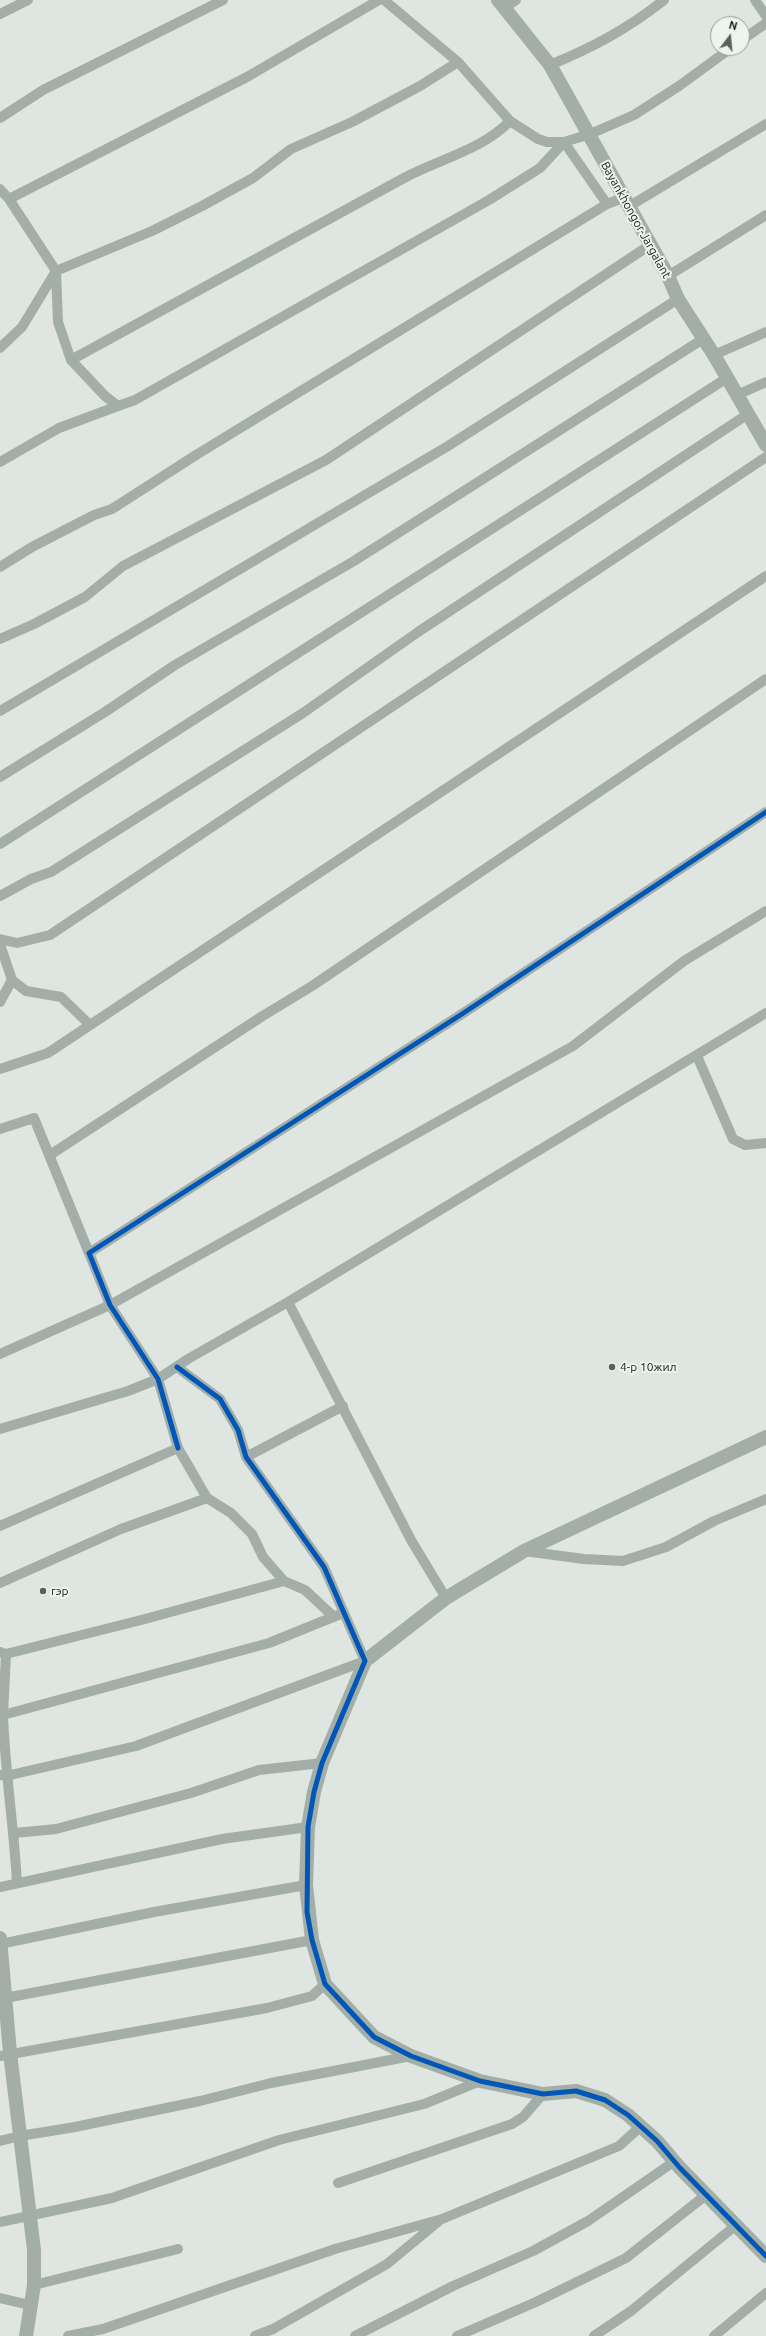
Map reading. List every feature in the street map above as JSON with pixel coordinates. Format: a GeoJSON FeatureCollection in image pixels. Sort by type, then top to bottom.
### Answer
{"type":"FeatureCollection","features":[{"type":"Feature","properties":{"kind":"street"},"geometry":{"type":"LineString","coordinates":[[0,14],[28,0]]}},
{"type":"Feature","properties":{"kind":"street"},"geometry":{"type":"LineString","coordinates":[[0,118],[43,90],[223,0]]}},
{"type":"Feature","properties":{"kind":"street"},"geometry":{"type":"LineString","coordinates":[[9,199],[247,77],[379,0]]}},
{"type":"Feature","properties":{"kind":"street"},"geometry":{"type":"LineString","coordinates":[[384,0],[458,62],[510,121],[538,139],[547,142],[564,142],[590,134],[634,114],[679,86],[720,56]]}},
{"type":"Feature","properties":{"kind":"street"},"geometry":{"type":"LineString","coordinates":[[501,4],[516,0]]}},
{"type":"Feature","properties":{"kind":"street"},"geometry":{"type":"LineString","coordinates":[[550,65],[593,47],[641,18],[664,0]]}},
{"type":"Feature","properties":{"kind":"street"},"geometry":{"type":"LineString","coordinates":[[755,0],[766,16]]}},
{"type":"Feature","properties":{"kind":"street","name":"Bayankhongor-Jargalant"},"geometry":{"type":"LineString","coordinates":[[501,4],[550,65],[590,134],[668,276],[678,298],[702,339],[714,355],[748,414],[762,430],[766,445]]}},
{"type":"Feature","properties":{"kind":"street"},"geometry":{"type":"LineString","coordinates":[[750,34],[766,23]]}},
{"type":"Feature","properties":{"kind":"street"},"geometry":{"type":"LineString","coordinates":[[0,348],[22,327],[56,271],[152,231],[202,206],[253,178],[291,149],[352,122],[420,86],[458,62]]}},
{"type":"Feature","properties":{"kind":"street"},"geometry":{"type":"LineString","coordinates":[[71,360],[411,174],[473,147],[500,132],[510,121]]}},
{"type":"Feature","properties":{"kind":"street"},"geometry":{"type":"LineString","coordinates":[[0,567],[38,543],[94,515],[112,509],[196,454],[607,204],[626,202],[766,124]]}},
{"type":"Feature","properties":{"kind":"street"},"geometry":{"type":"LineString","coordinates":[[564,142],[607,204]]}},
{"type":"Feature","properties":{"kind":"street"},"geometry":{"type":"LineString","coordinates":[[0,462],[59,428],[135,400],[489,200],[540,168],[564,142]]}},
{"type":"Feature","properties":{"kind":"street"},"geometry":{"type":"LineString","coordinates":[[0,189],[9,199],[56,271],[58,322],[71,360],[105,396],[118,406]]}},
{"type":"Feature","properties":{"kind":"street"},"geometry":{"type":"LineString","coordinates":[[668,276],[766,214]]}},
{"type":"Feature","properties":{"kind":"street"},"geometry":{"type":"LineString","coordinates":[[0,639],[34,624],[85,597],[123,566],[326,460],[650,244]]}},
{"type":"Feature","properties":{"kind":"street"},"geometry":{"type":"LineString","coordinates":[[0,711],[448,446],[678,298]]}},
{"type":"Feature","properties":{"kind":"street"},"geometry":{"type":"LineString","coordinates":[[714,355],[766,332]]}},
{"type":"Feature","properties":{"kind":"street"},"geometry":{"type":"LineString","coordinates":[[0,777],[105,712],[175,665],[354,561],[702,339]]}},
{"type":"Feature","properties":{"kind":"street"},"geometry":{"type":"LineString","coordinates":[[0,844],[727,378]]}},
{"type":"Feature","properties":{"kind":"street"},"geometry":{"type":"LineString","coordinates":[[737,395],[766,382]]}},
{"type":"Feature","properties":{"kind":"street"},"geometry":{"type":"LineString","coordinates":[[0,896],[31,879],[51,872],[303,714],[418,632],[748,414]]}},
{"type":"Feature","properties":{"kind":"street"},"geometry":{"type":"LineString","coordinates":[[0,938],[17,943],[50,935],[766,457]]}},
{"type":"Feature","properties":{"kind":"street"},"geometry":{"type":"LineString","coordinates":[[0,1069],[48,1053],[766,576]]}},
{"type":"Feature","properties":{"kind":"street"},"geometry":{"type":"LineString","coordinates":[[50,1155],[260,1017],[312,986],[766,679]]}},
{"type":"Feature","properties":{"kind":"street"},"geometry":{"type":"LineString","coordinates":[[90,1253],[462,1014],[766,812]]}},
{"type":"Feature","properties":{"kind":"street"},"geometry":{"type":"LineString","coordinates":[[0,1354],[110,1305],[573,1046],[684,961],[766,911]]}},
{"type":"Feature","properties":{"kind":"street"},"geometry":{"type":"LineString","coordinates":[[0,944],[12,980],[26,991],[61,997],[90,1025]]}},
{"type":"Feature","properties":{"kind":"street"},"geometry":{"type":"LineString","coordinates":[[0,1002],[12,980]]}},
{"type":"Feature","properties":{"kind":"street"},"geometry":{"type":"LineString","coordinates":[[0,1428],[128,1391],[158,1379],[697,1056],[766,1013]]}},
{"type":"Feature","properties":{"kind":"street"},"geometry":{"type":"LineString","coordinates":[[697,1056],[733,1139],[745,1145],[766,1143]]}},
{"type":"Feature","properties":{"kind":"street"},"geometry":{"type":"LineString","coordinates":[[0,1129],[34,1118],[110,1305],[158,1379],[178,1448],[207,1498],[231,1513],[252,1534],[263,1557],[284,1581],[305,1590],[339,1615]]}},
{"type":"Feature","properties":{"kind":"street"},"geometry":{"type":"LineString","coordinates":[[288,1302],[412,1540],[446,1598]]}},
{"type":"Feature","properties":{"kind":"street"},"geometry":{"type":"LineString","coordinates":[[176,1367],[220,1399],[238,1430],[246,1457],[324,1567],[339,1615],[364,1661]]}},
{"type":"Feature","properties":{"kind":"street"},"geometry":{"type":"LineString","coordinates":[[246,1457],[343,1406]]}},
{"type":"Feature","properties":{"kind":"street"},"geometry":{"type":"LineString","coordinates":[[3,1776],[136,1746],[364,1661],[446,1598],[524,1551],[766,1437]]}},
{"type":"Feature","properties":{"kind":"street"},"geometry":{"type":"LineString","coordinates":[[0,1526],[178,1448]]}},
{"type":"Feature","properties":{"kind":"street"},"geometry":{"type":"LineString","coordinates":[[0,1583],[120,1529],[207,1498]]}},
{"type":"Feature","properties":{"kind":"street"},"geometry":{"type":"LineString","coordinates":[[524,1551],[584,1559],[623,1561],[666,1547],[714,1521],[766,1499]]}},
{"type":"Feature","properties":{"kind":"street"},"geometry":{"type":"LineString","coordinates":[[17,1883],[15,1833],[3,1776],[3,1653],[145,1620],[284,1581]]}},
{"type":"Feature","properties":{"kind":"street"},"geometry":{"type":"LineString","coordinates":[[3,1715],[269,1643],[339,1615]]}},
{"type":"Feature","properties":{"kind":"street"},"geometry":{"type":"LineString","coordinates":[[364,1661],[322,1763],[314,1792],[308,1827],[306,1885],[312,1940],[325,1984],[374,2037],[411,2056],[480,2081],[543,2094],[576,2091],[605,2100],[628,2115],[657,2141],[735,2226],[766,2256]]}},
{"type":"Feature","properties":{"kind":"street"},"geometry":{"type":"LineString","coordinates":[[15,1833],[56,1829],[191,1793],[259,1770],[322,1763]]}},
{"type":"Feature","properties":{"kind":"street"},"geometry":{"type":"LineString","coordinates":[[0,1887],[222,1839],[308,1827]]}},
{"type":"Feature","properties":{"kind":"street"},"geometry":{"type":"LineString","coordinates":[[0,1944],[154,1912],[306,1885]]}},
{"type":"Feature","properties":{"kind":"street"},"geometry":{"type":"LineString","coordinates":[[0,1938],[5,1998],[5,2055],[20,2136],[34,2250],[34,2285],[26,2336]]}},
{"type":"Feature","properties":{"kind":"street"},"geometry":{"type":"LineString","coordinates":[[5,1998],[312,1940]]}},
{"type":"Feature","properties":{"kind":"street"},"geometry":{"type":"LineString","coordinates":[[5,2055],[267,2008],[312,1996],[325,1984]]}},
{"type":"Feature","properties":{"kind":"street"},"geometry":{"type":"LineString","coordinates":[[0,2141],[20,2136],[75,2127],[200,2101],[271,2084],[411,2056]]}},
{"type":"Feature","properties":{"kind":"street"},"geometry":{"type":"LineString","coordinates":[[0,2222],[112,2198],[279,2140],[424,2104],[480,2081]]}},
{"type":"Feature","properties":{"kind":"street"},"geometry":{"type":"LineString","coordinates":[[338,2183],[512,2124],[523,2117],[543,2094]]}},
{"type":"Feature","properties":{"kind":"street"},"geometry":{"type":"LineString","coordinates":[[68,2336],[103,2329],[335,2249],[442,2219],[619,2146],[640,2127]]}},
{"type":"Feature","properties":{"kind":"street"},"geometry":{"type":"LineString","coordinates":[[355,2336],[453,2286],[533,2251],[588,2221],[675,2161]]}},
{"type":"Feature","properties":{"kind":"street"},"geometry":{"type":"LineString","coordinates":[[457,2336],[536,2302],[626,2258],[706,2195]]}},
{"type":"Feature","properties":{"kind":"street"},"geometry":{"type":"LineString","coordinates":[[255,2336],[273,2329],[387,2264],[442,2219]]}},
{"type":"Feature","properties":{"kind":"street"},"geometry":{"type":"LineString","coordinates":[[594,2336],[631,2311],[735,2226]]}},
{"type":"Feature","properties":{"kind":"street"},"geometry":{"type":"LineString","coordinates":[[34,2285],[178,2249]]}},
{"type":"Feature","properties":{"kind":"street"},"geometry":{"type":"LineString","coordinates":[[714,2336],[766,2292]]}},
{"type":"Feature","properties":{"kind":"street"},"geometry":{"type":"LineString","coordinates":[[0,2298],[30,2305]]}},
{"type":"Feature","properties":{"kind":"cycle path"},"geometry":{"type":"LineString","coordinates":[[178,1448],[158,1379],[110,1305],[89,1253],[462,1014],[766,812]]}},
{"type":"Feature","properties":{"kind":"cycle path"},"geometry":{"type":"LineString","coordinates":[[177,1367],[220,1399],[238,1430],[246,1457],[324,1567],[365,1661],[322,1763],[314,1792],[308,1827],[307,1912],[312,1940],[325,1984],[374,2037],[411,2056],[480,2081],[543,2094],[576,2091],[605,2100],[628,2115],[657,2141],[680,2168],[766,2256]]}},
{"type":"Feature","properties":{"kind":"place","name":"4-р 10жил"},"geometry":{"type":"Point","coordinates":[612,1367]}},
{"type":"Feature","properties":{"kind":"place","name":"гэр"},"geometry":{"type":"Point","coordinates":[43,1591]}}]}
